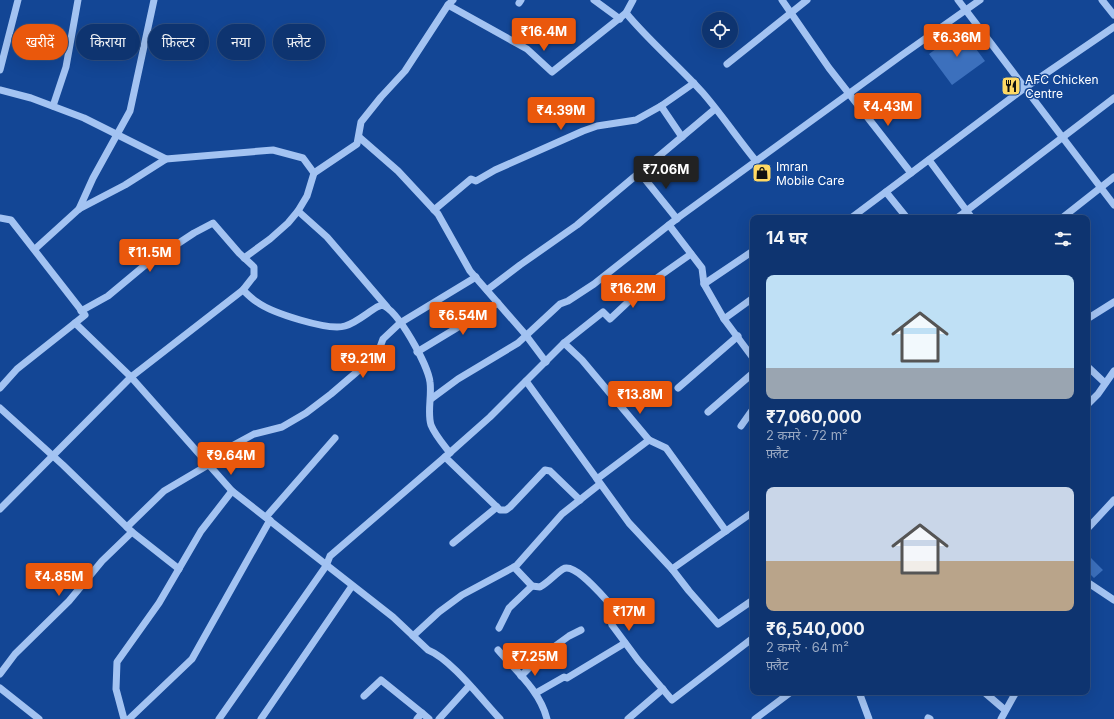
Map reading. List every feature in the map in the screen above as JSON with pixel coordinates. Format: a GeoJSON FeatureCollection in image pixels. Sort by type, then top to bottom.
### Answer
{"type":"FeatureCollection","features":[{"type":"Feature","properties":{"kind":"street"},"geometry":{"type":"LineString","coordinates":[[0,70],[18,0]]}},
{"type":"Feature","properties":{"kind":"street"},"geometry":{"type":"LineString","coordinates":[[53,106],[66,67],[78,0]]}},
{"type":"Feature","properties":{"kind":"street"},"geometry":{"type":"LineString","coordinates":[[79,208],[93,178],[130,111],[154,0]]}},
{"type":"Feature","properties":{"kind":"street"},"geometry":{"type":"LineString","coordinates":[[594,0],[620,19]]}},
{"type":"Feature","properties":{"kind":"street"},"geometry":{"type":"LineString","coordinates":[[546,362],[525,334],[470,271],[434,210],[398,171],[359,137],[358,131],[361,122],[405,71],[451,2],[527,49],[552,72],[620,19],[626,13],[633,0]]}},
{"type":"Feature","properties":{"kind":"street"},"geometry":{"type":"LineString","coordinates":[[782,0],[829,68],[911,173]]}},
{"type":"Feature","properties":{"kind":"street"},"geometry":{"type":"LineString","coordinates":[[727,64],[806,0]]}},
{"type":"Feature","properties":{"kind":"street"},"geometry":{"type":"LineString","coordinates":[[958,0],[1064,137],[1114,205]]}},
{"type":"Feature","properties":{"kind":"street"},"geometry":{"type":"LineString","coordinates":[[431,399],[458,380],[518,343],[525,334],[560,304],[568,301],[594,284],[677,219],[980,0]]}},
{"type":"Feature","properties":{"kind":"street"},"geometry":{"type":"LineString","coordinates":[[1102,0],[1114,15]]}},
{"type":"Feature","properties":{"kind":"street"},"geometry":{"type":"LineString","coordinates":[[626,13],[643,34],[694,84],[756,161]]}},
{"type":"Feature","properties":{"kind":"street"},"geometry":{"type":"LineString","coordinates":[[855,215],[1026,88],[1114,27]]}},
{"type":"Feature","properties":{"kind":"street"},"geometry":{"type":"LineString","coordinates":[[434,210],[471,179],[476,181],[495,170],[583,131],[597,126],[636,120],[662,106],[694,84]]}},
{"type":"Feature","properties":{"kind":"street"},"geometry":{"type":"LineString","coordinates":[[0,90],[53,106],[84,118],[166,159]]}},
{"type":"Feature","properties":{"kind":"street"},"geometry":{"type":"LineString","coordinates":[[961,215],[1114,98]]}},
{"type":"Feature","properties":{"kind":"street"},"geometry":{"type":"LineString","coordinates":[[662,106],[682,137]]}},
{"type":"Feature","properties":{"kind":"street"},"geometry":{"type":"LineString","coordinates":[[488,290],[520,265],[577,226],[715,109]]}},
{"type":"Feature","properties":{"kind":"street"},"geometry":{"type":"LineString","coordinates":[[244,258],[282,228],[298,210],[307,196],[314,173],[353,147],[359,137]]}},
{"type":"Feature","properties":{"kind":"street"},"geometry":{"type":"LineString","coordinates":[[35,249],[79,208],[126,185],[166,159],[273,150],[303,158],[314,173]]}},
{"type":"Feature","properties":{"kind":"street"},"geometry":{"type":"LineString","coordinates":[[929,160],[969,215]]}},
{"type":"Feature","properties":{"kind":"street"},"geometry":{"type":"LineString","coordinates":[[640,173],[677,219]]}},
{"type":"Feature","properties":{"kind":"street"},"geometry":{"type":"LineString","coordinates":[[1066,215],[1114,177]]}},
{"type":"Feature","properties":{"kind":"street"},"geometry":{"type":"LineString","coordinates":[[886,192],[905,215]]}},
{"type":"Feature","properties":{"kind":"street"},"geometry":{"type":"LineString","coordinates":[[298,210],[327,237],[400,323],[428,374],[431,399],[431,425],[448,455],[497,507],[503,510],[510,507],[544,470],[550,471],[580,500]]}},
{"type":"Feature","properties":{"kind":"street"},"geometry":{"type":"LineString","coordinates":[[0,218],[12,220],[85,315],[17,369],[0,388]]}},
{"type":"Feature","properties":{"kind":"street"},"geometry":{"type":"LineString","coordinates":[[0,509],[131,377],[243,290],[254,276],[254,267],[213,223],[194,232],[144,266],[108,296],[81,311]]}},
{"type":"Feature","properties":{"kind":"street"},"geometry":{"type":"LineString","coordinates":[[669,225],[702,268],[704,284],[724,319],[750,354]]}},
{"type":"Feature","properties":{"kind":"street"},"geometry":{"type":"LineString","coordinates":[[704,284],[750,253]]}},
{"type":"Feature","properties":{"kind":"street"},"geometry":{"type":"LineString","coordinates":[[219,719],[326,566],[330,556],[448,455],[564,343],[603,312],[610,319],[644,287],[691,254]]}},
{"type":"Feature","properties":{"kind":"street"},"geometry":{"type":"LineString","coordinates":[[0,674],[15,654],[69,601],[164,491],[208,465],[230,447],[245,438],[282,427],[306,413],[372,359],[379,350],[383,339],[400,323],[476,277]]}},
{"type":"Feature","properties":{"kind":"street"},"geometry":{"type":"LineString","coordinates":[[243,290],[257,302],[273,311],[330,327],[346,326],[382,305],[388,308]]}},
{"type":"Feature","properties":{"kind":"street"},"geometry":{"type":"LineString","coordinates":[[724,319],[750,300]]}},
{"type":"Feature","properties":{"kind":"street"},"geometry":{"type":"LineString","coordinates":[[1090,318],[1114,302]]}},
{"type":"Feature","properties":{"kind":"street"},"geometry":{"type":"LineString","coordinates":[[417,352],[498,303]]}},
{"type":"Feature","properties":{"kind":"street"},"geometry":{"type":"LineString","coordinates":[[75,323],[131,377],[232,491],[393,618],[428,650],[435,653],[500,719]]}},
{"type":"Feature","properties":{"kind":"street"},"geometry":{"type":"LineString","coordinates":[[678,388],[738,336]]}},
{"type":"Feature","properties":{"kind":"street"},"geometry":{"type":"LineString","coordinates":[[564,343],[582,360],[649,440],[666,448],[726,531]]}},
{"type":"Feature","properties":{"kind":"street"},"geometry":{"type":"LineString","coordinates":[[1090,369],[1105,383]]}},
{"type":"Feature","properties":{"kind":"street"},"geometry":{"type":"LineString","coordinates":[[708,412],[750,376]]}},
{"type":"Feature","properties":{"kind":"street"},"geometry":{"type":"LineString","coordinates":[[1090,401],[1105,383],[1113,376]]}},
{"type":"Feature","properties":{"kind":"street"},"geometry":{"type":"LineString","coordinates":[[526,381],[598,481],[621,509],[629,523],[672,569],[718,624],[750,602]]}},
{"type":"Feature","properties":{"kind":"street"},"geometry":{"type":"LineString","coordinates":[[0,408],[52,455],[130,530],[179,569]]}},
{"type":"Feature","properties":{"kind":"street"},"geometry":{"type":"LineString","coordinates":[[741,426],[750,414]]}},
{"type":"Feature","properties":{"kind":"street"},"geometry":{"type":"LineString","coordinates":[[129,719],[192,659],[268,518],[335,438]]}},
{"type":"Feature","properties":{"kind":"street"},"geometry":{"type":"LineString","coordinates":[[413,636],[439,612],[462,595],[514,567],[541,539],[562,514],[580,500],[598,481],[649,440]]}},
{"type":"Feature","properties":{"kind":"street"},"geometry":{"type":"LineString","coordinates":[[124,719],[116,689],[117,662],[159,603],[201,532],[232,491]]}},
{"type":"Feature","properties":{"kind":"street"},"geometry":{"type":"LineString","coordinates":[[1090,526],[1114,500]]}},
{"type":"Feature","properties":{"kind":"street"},"geometry":{"type":"LineString","coordinates":[[453,543],[497,507]]}},
{"type":"Feature","properties":{"kind":"street"},"geometry":{"type":"LineString","coordinates":[[672,569],[750,514]]}},
{"type":"Feature","properties":{"kind":"street"},"geometry":{"type":"LineString","coordinates":[[514,567],[532,586],[540,587],[563,569],[569,568],[574,570],[594,586],[612,606],[613,610],[610,620],[625,643],[672,700],[750,640]]}},
{"type":"Feature","properties":{"kind":"street"},"geometry":{"type":"LineString","coordinates":[[1090,584],[1114,600]]}},
{"type":"Feature","properties":{"kind":"street"},"geometry":{"type":"LineString","coordinates":[[261,719],[352,586]]}},
{"type":"Feature","properties":{"kind":"street"},"geometry":{"type":"LineString","coordinates":[[499,628],[510,608],[532,586]]}},
{"type":"Feature","properties":{"kind":"street"},"geometry":{"type":"LineString","coordinates":[[521,676],[540,657],[569,636],[581,630]]}},
{"type":"Feature","properties":{"kind":"street"},"geometry":{"type":"LineString","coordinates":[[536,693],[564,677],[567,678],[572,676],[625,643]]}},
{"type":"Feature","properties":{"kind":"street"},"geometry":{"type":"LineString","coordinates":[[498,650],[536,693],[545,710],[547,719]]}},
{"type":"Feature","properties":{"kind":"street"},"geometry":{"type":"LineString","coordinates":[[364,696],[381,680],[420,716],[429,719]]}},
{"type":"Feature","properties":{"kind":"street"},"geometry":{"type":"LineString","coordinates":[[439,719],[469,686]]}},
{"type":"Feature","properties":{"kind":"street"},"geometry":{"type":"LineString","coordinates":[[0,688],[39,719]]}},
{"type":"Feature","properties":{"kind":"street"},"geometry":{"type":"LineString","coordinates":[[628,719],[663,690]]}},
{"type":"Feature","properties":{"kind":"street"},"geometry":{"type":"LineString","coordinates":[[755,719],[787,695]]}},
{"type":"Feature","properties":{"kind":"street"},"geometry":{"type":"LineString","coordinates":[[860,695],[869,719]]}},
{"type":"Feature","properties":{"kind":"street"},"geometry":{"type":"LineString","coordinates":[[988,695],[1005,710]]}},
{"type":"Feature","properties":{"kind":"street"},"geometry":{"type":"LineString","coordinates":[[1000,719],[1014,695]]}},
{"type":"Feature","properties":{"kind":"building"},"geometry":{"type":"Polygon","coordinates":[[[962,30],[985,61],[952,85],[929,54],[962,30]]]}},
{"type":"Feature","properties":{"kind":"building"},"geometry":{"type":"Polygon","coordinates":[[[1091,558],[1103,570],[1094,578],[1090,576],[1091,558]]]}},
{"type":"Feature","properties":{"kind":"place","name":"AFC Chicken Centre"},"geometry":{"type":"Point","coordinates":[1011,86]}},
{"type":"Feature","properties":{"kind":"place","name":"Imran Mobile Care"},"geometry":{"type":"Point","coordinates":[762,173]}}]}
